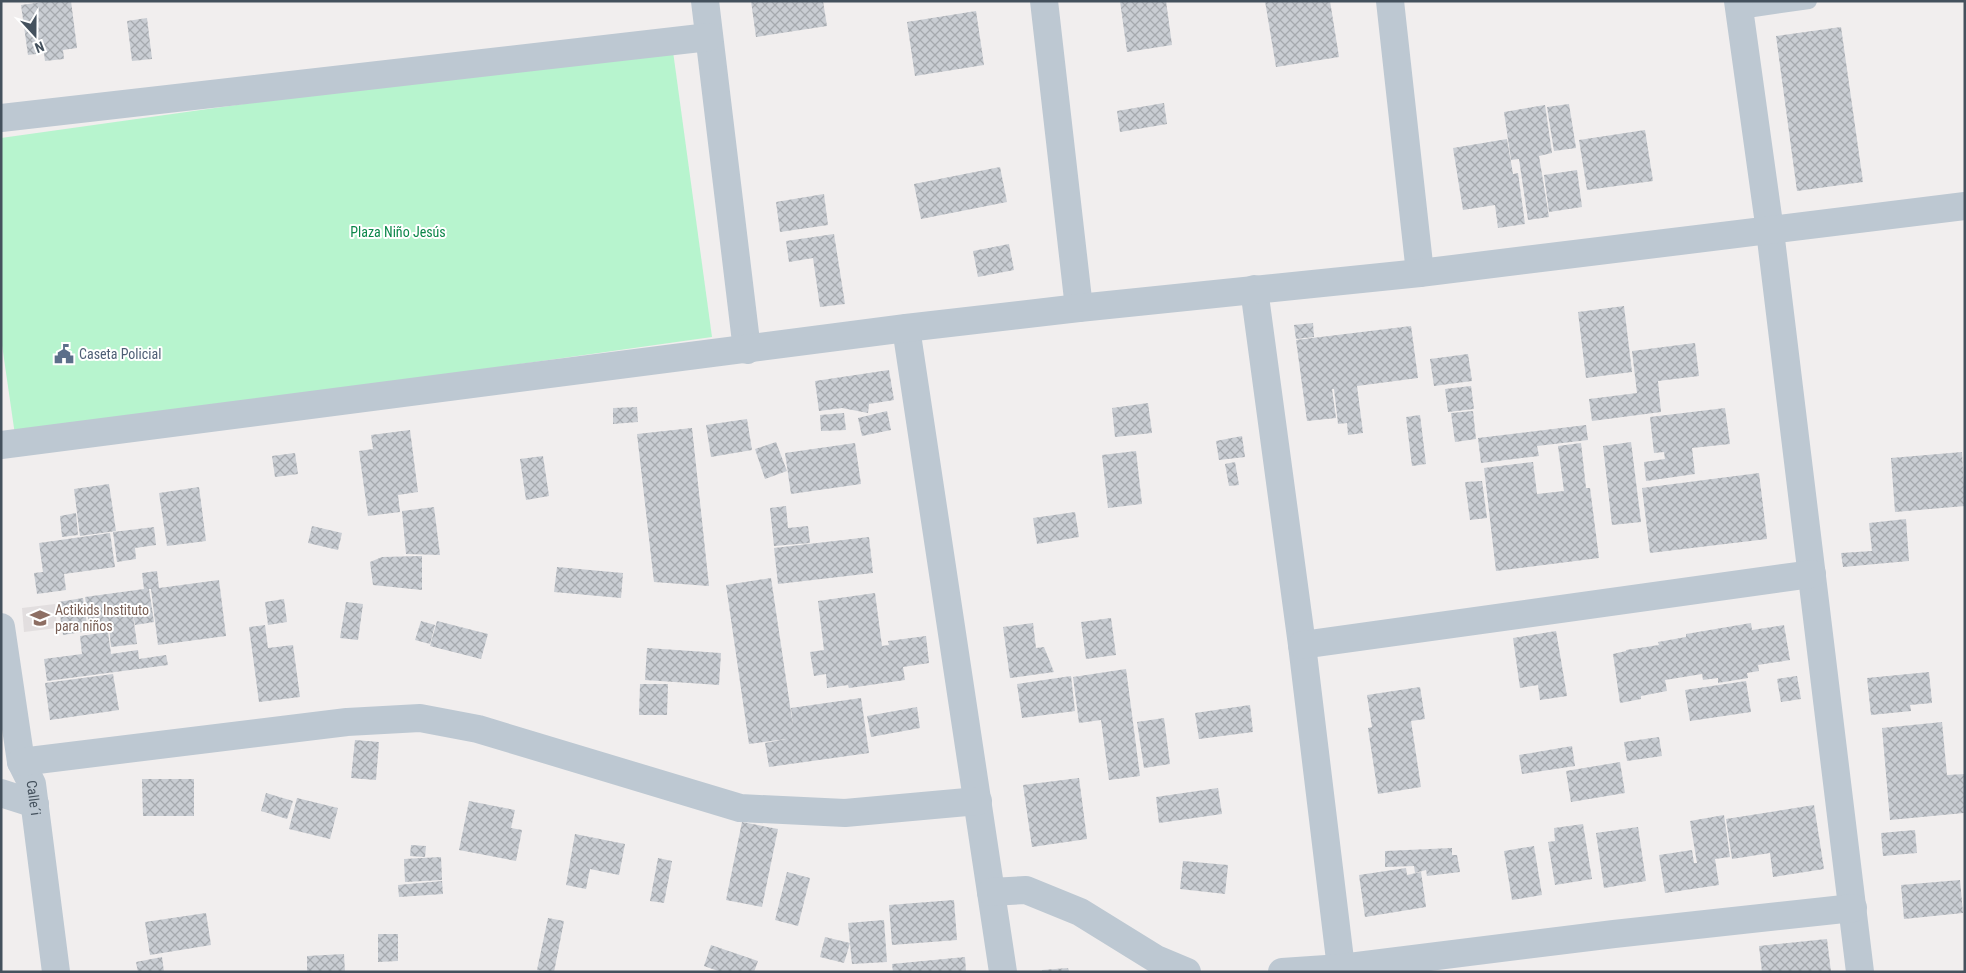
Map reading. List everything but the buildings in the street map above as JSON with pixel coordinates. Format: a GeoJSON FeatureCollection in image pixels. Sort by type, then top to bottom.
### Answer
{"type":"FeatureCollection","features":[{"type":"Feature","properties":{"kind":"street"},"geometry":{"type":"LineString","coordinates":[[705,1],[747,350]]}},
{"type":"Feature","properties":{"kind":"street"},"geometry":{"type":"LineString","coordinates":[[1044,1],[1079,308]]}},
{"type":"Feature","properties":{"kind":"street"},"geometry":{"type":"LineString","coordinates":[[1390,1],[1420,274]]}},
{"type":"Feature","properties":{"kind":"street"},"geometry":{"type":"LineString","coordinates":[[1739,6],[1770,231],[1860,972]]}},
{"type":"Feature","properties":{"kind":"street"},"geometry":{"type":"LineString","coordinates":[[1,118],[709,37]]}},
{"type":"Feature","properties":{"kind":"street"},"geometry":{"type":"LineString","coordinates":[[1,444],[747,350],[906,328],[1254,289],[1420,274],[1965,206]]}},
{"type":"Feature","properties":{"kind":"street"},"geometry":{"type":"LineString","coordinates":[[1254,289],[1302,645],[1341,968]]}},
{"type":"Feature","properties":{"kind":"street"},"geometry":{"type":"LineString","coordinates":[[906,328],[1003,972]]}},
{"type":"Feature","properties":{"kind":"street"},"geometry":{"type":"LineString","coordinates":[[1302,645],[1812,574]]}},
{"type":"Feature","properties":{"kind":"street","name":"Calle´i"},"geometry":{"type":"LineString","coordinates":[[1,628],[21,762],[32,784],[56,972]]}},
{"type":"Feature","properties":{"kind":"street"},"geometry":{"type":"LineString","coordinates":[[21,762],[346,722],[420,718],[478,729],[740,808],[845,812],[978,801]]}},
{"type":"Feature","properties":{"kind":"street"},"geometry":{"type":"LineString","coordinates":[[1,793],[35,804]]}},
{"type":"Feature","properties":{"kind":"street"},"geometry":{"type":"LineString","coordinates":[[991,892],[1026,890],[1080,912],[1156,958],[1188,972]]}},
{"type":"Feature","properties":{"kind":"street"},"geometry":{"type":"LineString","coordinates":[[1282,972],[1341,968],[1614,934],[1853,908]]}},
{"type":"Feature","properties":{"kind":"lane"},"geometry":{"type":"LineString","coordinates":[[1739,6],[1809,1]]}},
{"type":"Feature","properties":{"kind":"shaded area","name":"Actikids Instituto para niños"},"geometry":{"type":"Polygon","coordinates":[[[55,604],[57,628],[24,632],[22,608],[55,604]]]}},
{"type":"Feature","properties":{"kind":"green space","name":"Plaza Niño Jesús"},"geometry":{"type":"Polygon","coordinates":[[[672,44],[712,337],[15,435],[1,338],[1,138],[672,44]]]}},
{"type":"Feature","properties":{"kind":"place","name":"Caseta Policial"},"geometry":{"type":"Point","coordinates":[64,354]}},
{"type":"Feature","properties":{"kind":"place","name":"Actikids Instituto para niños"},"geometry":{"type":"Point","coordinates":[40,618]}}]}
